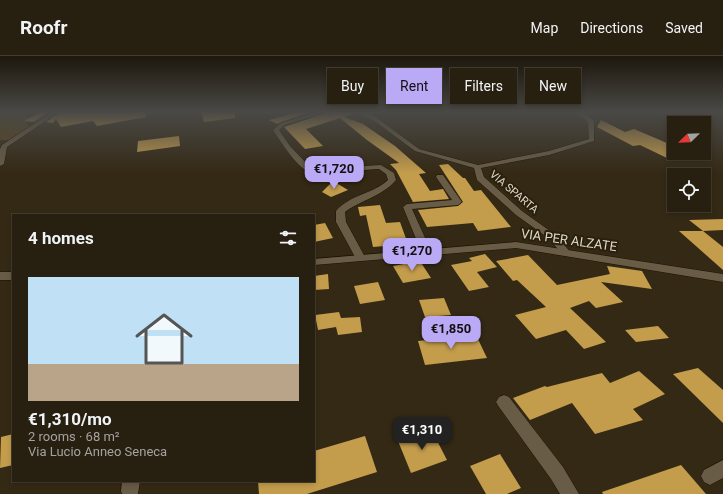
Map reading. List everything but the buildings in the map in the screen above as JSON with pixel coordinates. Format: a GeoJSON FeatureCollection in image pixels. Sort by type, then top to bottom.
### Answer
{"type":"FeatureCollection","features":[{"type":"Feature","properties":{"kind":"street"},"geometry":{"type":"LineString","coordinates":[[0,164],[4,146],[25,132]]}},
{"type":"Feature","properties":{"kind":"street"},"geometry":{"type":"LineString","coordinates":[[278,132],[287,147],[307,168],[326,170],[381,166],[390,173],[392,180],[383,189],[350,204],[340,211],[341,222],[360,257]]}},
{"type":"Feature","properties":{"kind":"street"},"geometry":{"type":"LineString","coordinates":[[393,132],[416,149],[427,154],[467,162],[477,167]]}},
{"type":"Feature","properties":{"kind":"street","name":"VIA SPARTA"},"geometry":{"type":"LineString","coordinates":[[566,253],[554,238],[519,213],[480,178],[477,167],[577,146],[592,140],[592,132]]}},
{"type":"Feature","properties":{"kind":"street"},"geometry":{"type":"LineString","coordinates":[[426,252],[407,207],[458,202],[440,177]]}},
{"type":"Feature","properties":{"kind":"street","name":"VIA PER ALZATE"},"geometry":{"type":"LineString","coordinates":[[315,262],[360,257],[516,246],[723,278]]}},
{"type":"Feature","properties":{"kind":"street"},"geometry":{"type":"LineString","coordinates":[[0,276],[12,276]]}},
{"type":"Feature","properties":{"kind":"street"},"geometry":{"type":"LineString","coordinates":[[504,402],[557,473],[570,494]]}},
{"type":"Feature","properties":{"kind":"shaded area"},"geometry":{"type":"Polygon","coordinates":[[[0,132],[29,132],[16,140],[0,140],[0,132]]]}}]}
